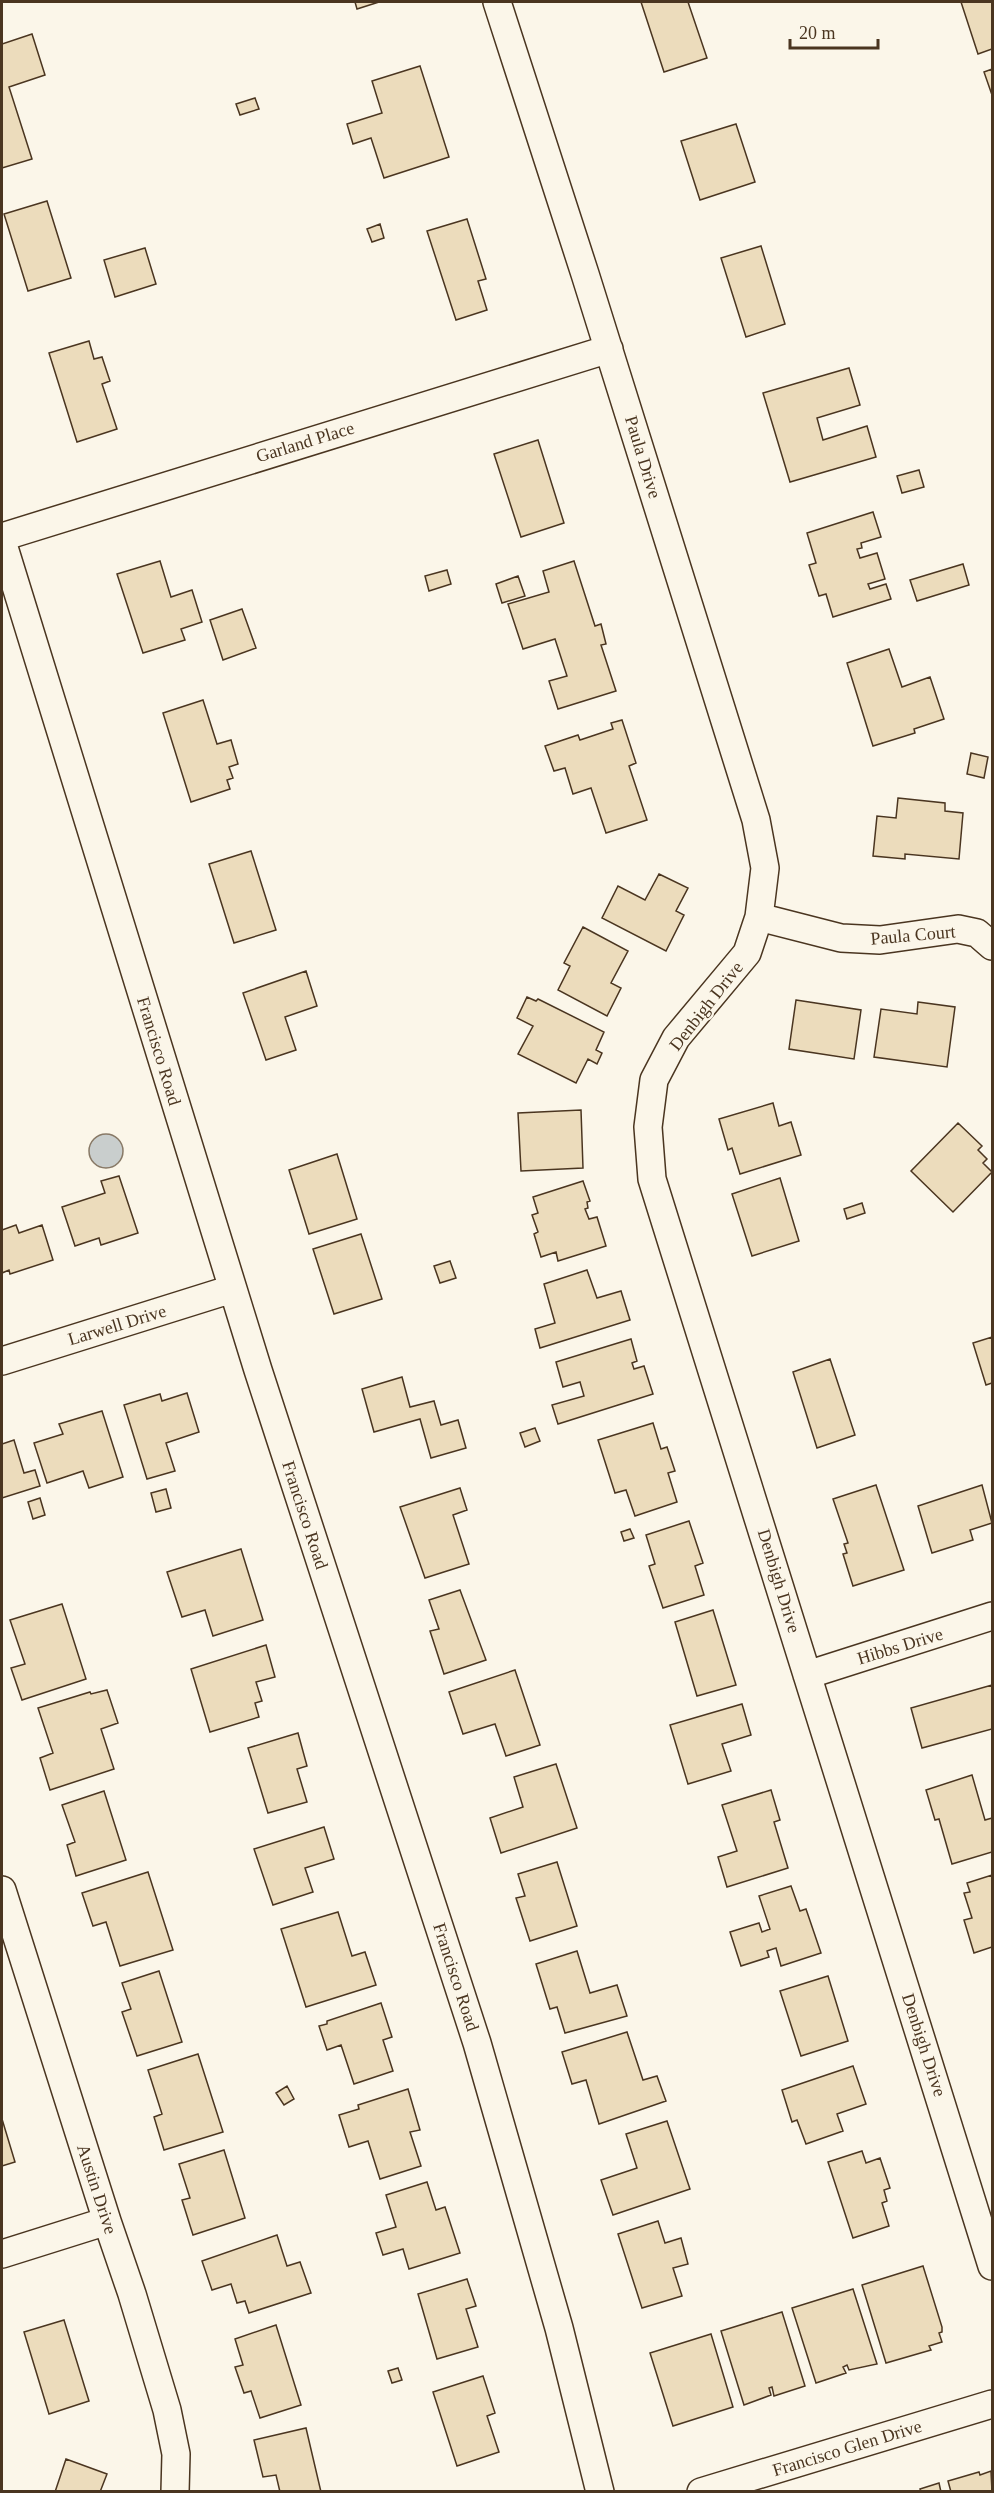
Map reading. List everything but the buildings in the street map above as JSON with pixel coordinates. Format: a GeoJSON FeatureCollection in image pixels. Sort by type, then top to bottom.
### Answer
{"type":"FeatureCollection","features":[{"type":"Feature","properties":{"kind":"street","name":"Paula Drive"},"geometry":{"type":"LineString","coordinates":[[497,2],[609,349],[756,820],[765,868],[759,916]]}},
{"type":"Feature","properties":{"kind":"street","name":"Garland Place"},"geometry":{"type":"LineString","coordinates":[[2,539],[609,349]]}},
{"type":"Feature","properties":{"kind":"street","name":"Francisco Road"},"geometry":{"type":"LineString","coordinates":[[2,539],[232,1288],[477,2043],[556,2316],[600,2492]]}},
{"type":"Feature","properties":{"kind":"street","name":"Paula Court"},"geometry":{"type":"LineString","coordinates":[[759,916],[841,938],[880,940],[958,929],[977,933],[993,946]]}},
{"type":"Feature","properties":{"kind":"street","name":"Denbigh Drive"},"geometry":{"type":"LineString","coordinates":[[759,916],[747,953],[676,1038],[654,1080],[648,1127],[652,1179],[993,2266]]}},
{"type":"Feature","properties":{"kind":"street","name":"Larwell Drive"},"geometry":{"type":"LineString","coordinates":[[2,1361],[232,1288]]}},
{"type":"Feature","properties":{"kind":"street","name":"Hibbs Drive"},"geometry":{"type":"LineString","coordinates":[[807,1675],[993,1617]]}},
{"type":"Feature","properties":{"kind":"street","name":"Austin Drive"},"geometry":{"type":"LineString","coordinates":[[2,1890],[167,2410],[176,2454],[175,2492]]}},
{"type":"Feature","properties":{"kind":"street"},"geometry":{"type":"LineString","coordinates":[[2,2254],[107,2221]]}},
{"type":"Feature","properties":{"kind":"street","name":"Francisco Glen Drive"},"geometry":{"type":"LineString","coordinates":[[701,2492],[993,2404]]}},
{"type":"Feature","properties":{"kind":"shaded area"},"geometry":{"type":"Polygon","coordinates":[[[106,1134],[118,1139],[123,1151],[118,1163],[106,1168],[94,1163],[89,1151],[94,1139],[106,1134]]]}}]}
